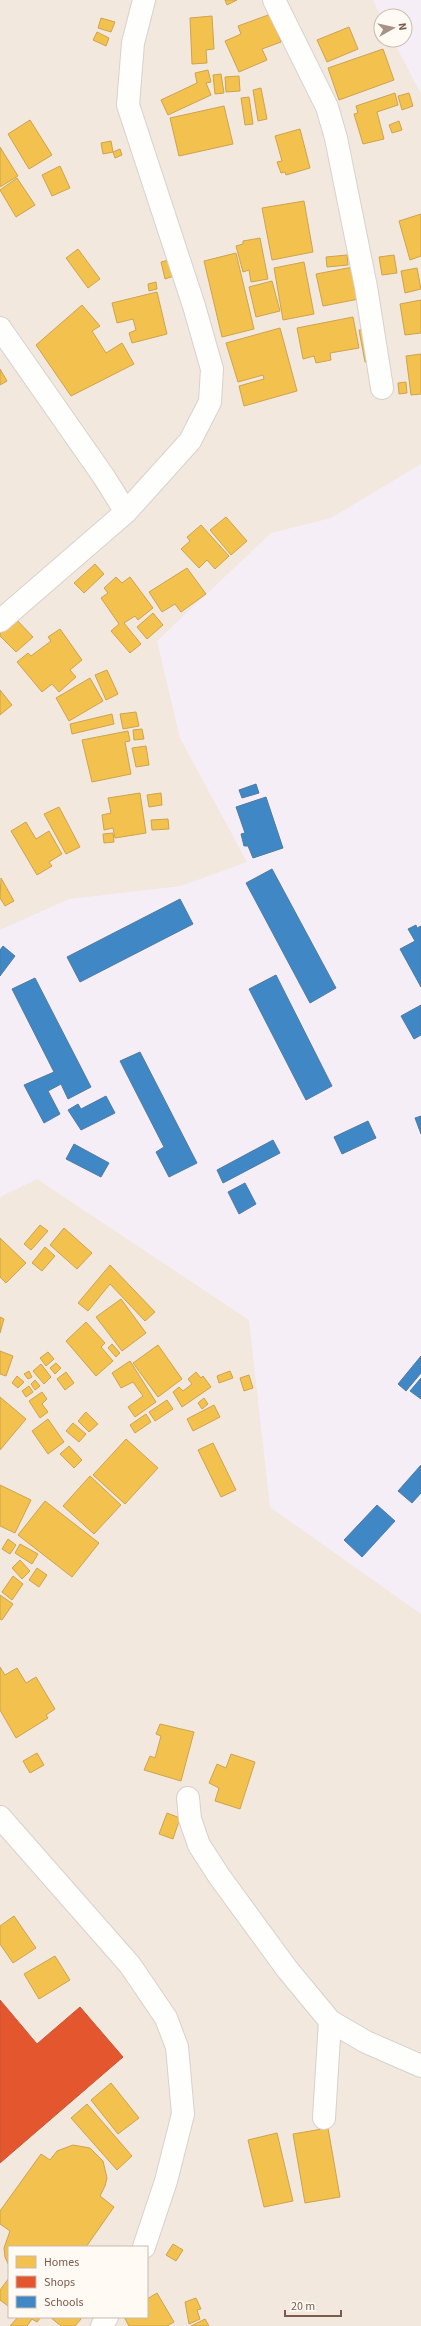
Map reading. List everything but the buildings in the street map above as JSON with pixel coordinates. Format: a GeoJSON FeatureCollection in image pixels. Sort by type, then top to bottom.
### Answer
{"type":"FeatureCollection","features":[{"type":"Feature","properties":{"kind":"street"},"geometry":{"type":"LineString","coordinates":[[0,622],[126,512],[190,441],[210,402],[212,369],[194,306],[128,105],[133,43],[144,0]]}},
{"type":"Feature","properties":{"kind":"street"},"geometry":{"type":"LineString","coordinates":[[274,0],[327,108],[336,138],[366,287],[382,388]]}},
{"type":"Feature","properties":{"kind":"street"},"geometry":{"type":"LineString","coordinates":[[0,328],[104,477],[126,512]]}},
{"type":"Feature","properties":{"kind":"street"},"geometry":{"type":"LineString","coordinates":[[188,1798],[190,1818],[199,1845],[219,1876],[287,1969],[330,2021],[366,2042],[421,2066]]}},
{"type":"Feature","properties":{"kind":"street"},"geometry":{"type":"LineString","coordinates":[[0,1817],[130,1965],[166,2018],[177,2047],[182,2114],[166,2181],[144,2246]]}},
{"type":"Feature","properties":{"kind":"street"},"geometry":{"type":"LineString","coordinates":[[324,2118],[330,2021]]}},
{"type":"Feature","properties":{"kind":"shaded area"},"geometry":{"type":"Polygon","coordinates":[[[0,0],[421,0],[421,2326],[0,2326],[0,0]]]}},
{"type":"Feature","properties":{"kind":"shaded area"},"geometry":{"type":"Polygon","coordinates":[[[373,0],[421,0],[421,94],[397,48],[413,48],[413,8],[377,8],[373,0]]]}},
{"type":"Feature","properties":{"kind":"shaded area"},"geometry":{"type":"Polygon","coordinates":[[[421,464],[421,1614],[270,1507],[249,1320],[37,1179],[0,1197],[0,930],[69,899],[181,886],[247,862],[180,738],[157,641],[271,533],[331,518],[421,464]]]}}]}
